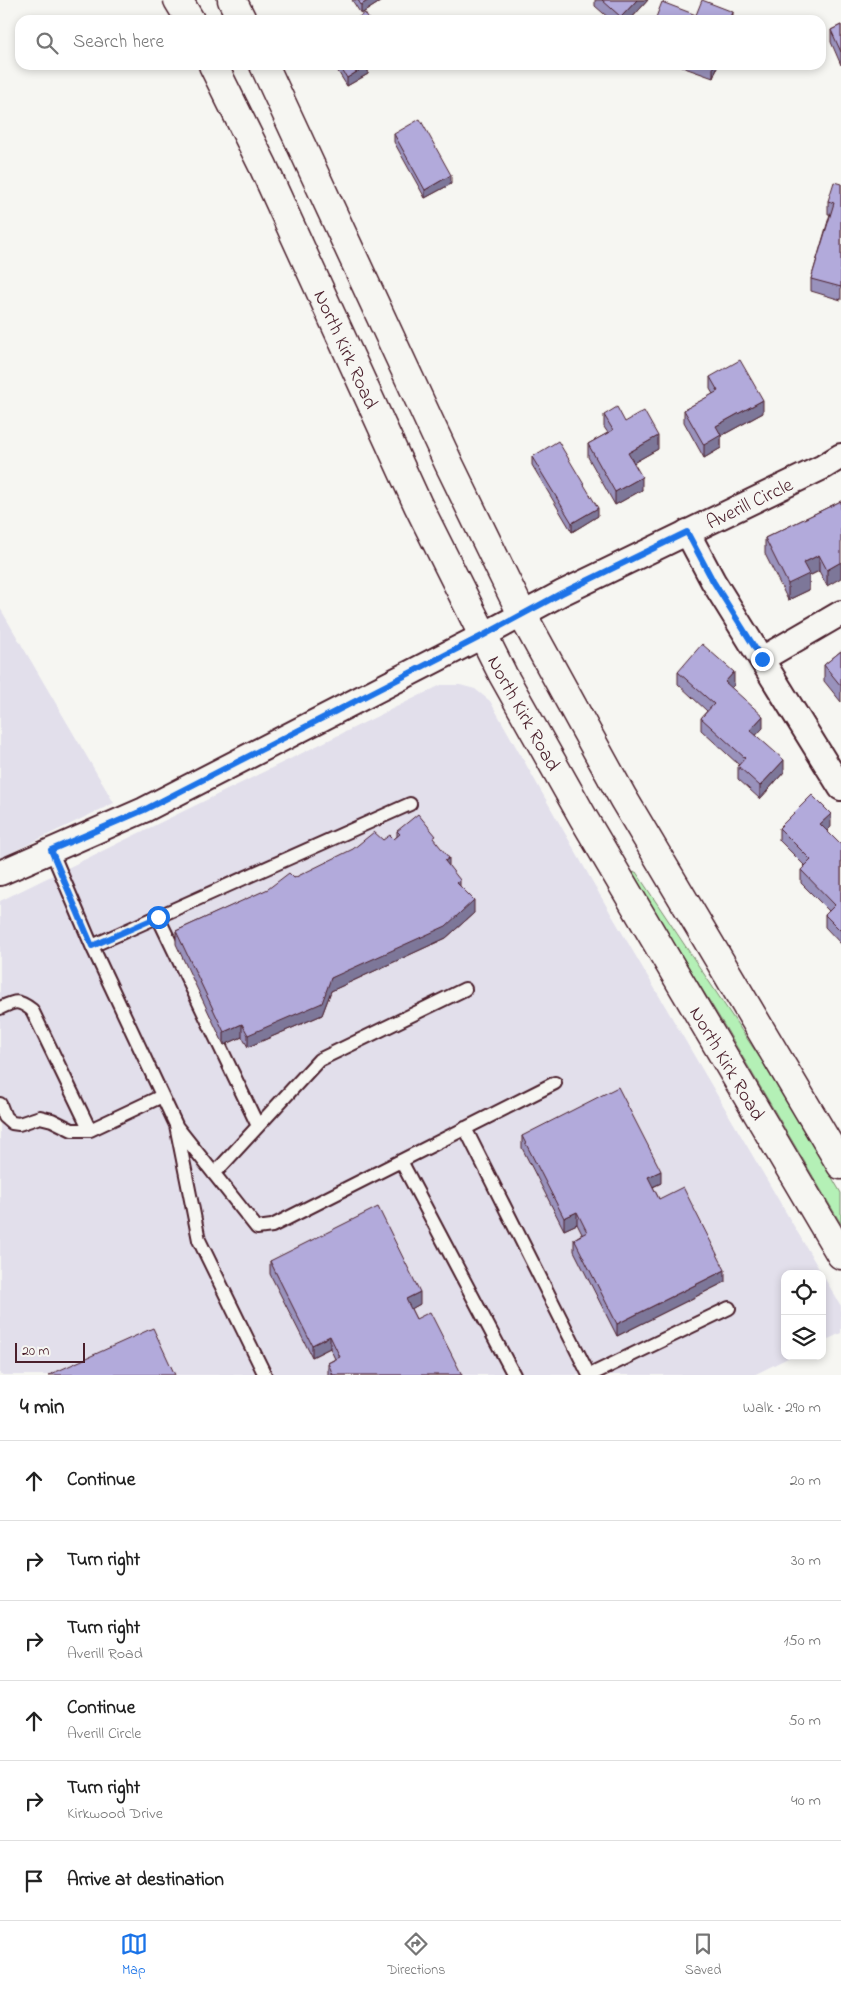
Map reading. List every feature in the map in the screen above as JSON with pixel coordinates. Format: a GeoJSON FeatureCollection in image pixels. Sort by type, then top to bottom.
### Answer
{"type":"FeatureCollection","features":[{"type":"Feature","properties":{"kind":"main road"},"geometry":{"type":"LineString","coordinates":[[178,0],[187,15]]}},
{"type":"Feature","properties":{"kind":"main road"},"geometry":{"type":"LineString","coordinates":[[232,0],[240,15]]}},
{"type":"Feature","properties":{"kind":"main road","name":"North Kirk Road"},"geometry":{"type":"LineString","coordinates":[[215,70],[263,166],[418,505],[508,684],[584,819],[841,1255]]}},
{"type":"Feature","properties":{"kind":"main road"},"geometry":{"type":"LineString","coordinates":[[266,70],[448,464],[522,614],[618,789],[841,1165]]}},
{"type":"Feature","properties":{"kind":"street","name":"Averill Circle"},"geometry":{"type":"LineString","coordinates":[[0,873],[144,810],[484,635],[569,589],[822,467],[841,456]]}},
{"type":"Feature","properties":{"kind":"street"},"geometry":{"type":"LineString","coordinates":[[687,532],[713,581],[841,788]]}},
{"type":"Feature","properties":{"kind":"street"},"geometry":{"type":"LineString","coordinates":[[762,659],[841,613]]}},
{"type":"Feature","properties":{"kind":"lane"},"geometry":{"type":"LineString","coordinates":[[92,946],[410,804]]}},
{"type":"Feature","properties":{"kind":"lane"},"geometry":{"type":"LineString","coordinates":[[51,850],[92,946],[176,1125],[257,1228],[272,1226],[556,1083]]}},
{"type":"Feature","properties":{"kind":"lane"},"geometry":{"type":"LineString","coordinates":[[158,917],[258,1126]]}},
{"type":"Feature","properties":{"kind":"lane"},"geometry":{"type":"LineString","coordinates":[[214,1174],[319,1060],[466,989]]}},
{"type":"Feature","properties":{"kind":"lane"},"geometry":{"type":"LineString","coordinates":[[0,1008],[16,1001],[24,1003],[32,1010],[90,1130]]}},
{"type":"Feature","properties":{"kind":"lane"},"geometry":{"type":"LineString","coordinates":[[0,1104],[6,1117],[12,1123],[19,1124],[40,1117],[52,1120],[72,1130],[90,1130],[162,1096]]}},
{"type":"Feature","properties":{"kind":"lane"},"geometry":{"type":"LineString","coordinates":[[176,1125],[199,1240],[265,1375]]}},
{"type":"Feature","properties":{"kind":"lane"},"geometry":{"type":"LineString","coordinates":[[466,1128],[590,1375],[729,1308]]}},
{"type":"Feature","properties":{"kind":"lane"},"geometry":{"type":"LineString","coordinates":[[401,1161],[514,1375]]}},
{"type":"Feature","properties":{"kind":"shaded area"},"geometry":{"type":"Polygon","coordinates":[[[0,608],[114,803],[0,858],[0,608]]]}},
{"type":"Feature","properties":{"kind":"shaded area"},"geometry":{"type":"Polygon","coordinates":[[[441,685],[460,685],[475,689],[490,701],[600,895],[820,1270],[781,1270],[781,1360],[784,1360],[754,1375],[0,1375],[0,901],[441,685]]]}},
{"type":"Feature","properties":{"kind":"shaded area"},"geometry":{"type":"Polygon","coordinates":[[[826,1281],[841,1306],[841,1333],[826,1340],[826,1281]]]}},
{"type":"Feature","properties":{"kind":"green space"},"geometry":{"type":"Polygon","coordinates":[[[636,872],[776,1082],[841,1193],[841,1224],[721,1020],[631,873],[636,872]]]}},
{"type":"Feature","properties":{"kind":"building"},"geometry":{"type":"Polygon","coordinates":[[[358,0],[369,0],[361,5],[358,0]]]}},
{"type":"Feature","properties":{"kind":"building"},"geometry":{"type":"Polygon","coordinates":[[[602,0],[637,0],[623,15],[619,15],[602,0]]]}},
{"type":"Feature","properties":{"kind":"building"},"geometry":{"type":"Polygon","coordinates":[[[702,0],[733,12],[732,15],[696,15],[702,0]]]}},
{"type":"Feature","properties":{"kind":"building"},"geometry":{"type":"Polygon","coordinates":[[[662,2],[696,15],[657,15],[662,2]]]}},
{"type":"Feature","properties":{"kind":"building"},"geometry":{"type":"Polygon","coordinates":[[[841,25],[841,52],[831,30],[841,25]]]}},
{"type":"Feature","properties":{"kind":"building"},"geometry":{"type":"Polygon","coordinates":[[[342,70],[360,70],[347,78],[342,70]]]}},
{"type":"Feature","properties":{"kind":"building"},"geometry":{"type":"Polygon","coordinates":[[[420,119],[451,175],[425,190],[394,134],[420,119]]]}},
{"type":"Feature","properties":{"kind":"building"},"geometry":{"type":"Polygon","coordinates":[[[834,182],[841,184],[841,287],[811,279],[834,203],[828,201],[834,182]]]}},
{"type":"Feature","properties":{"kind":"building"},"geometry":{"type":"Polygon","coordinates":[[[740,360],[763,400],[716,426],[721,435],[704,445],[684,410],[718,391],[710,377],[740,360]]]}},
{"type":"Feature","properties":{"kind":"building"},"geometry":{"type":"Polygon","coordinates":[[[617,407],[625,422],[644,411],[658,436],[628,453],[642,477],[615,492],[588,444],[613,430],[604,415],[617,407]]]}},
{"type":"Feature","properties":{"kind":"building"},"geometry":{"type":"Polygon","coordinates":[[[558,441],[598,508],[572,523],[532,457],[558,441]]]}},
{"type":"Feature","properties":{"kind":"building"},"geometry":{"type":"Polygon","coordinates":[[[841,501],[841,562],[827,570],[819,555],[803,563],[809,574],[788,584],[765,538],[841,501]]]}},
{"type":"Feature","properties":{"kind":"building"},"geometry":{"type":"Polygon","coordinates":[[[702,644],[734,672],[725,682],[763,716],[750,730],[784,760],[760,786],[738,766],[745,758],[701,718],[714,704],[678,672],[702,644]]]}},
{"type":"Feature","properties":{"kind":"building"},"geometry":{"type":"Polygon","coordinates":[[[841,651],[841,686],[824,665],[841,651]]]}},
{"type":"Feature","properties":{"kind":"building"},"geometry":{"type":"Polygon","coordinates":[[[812,795],[831,814],[820,824],[841,845],[841,931],[825,915],[835,905],[801,870],[811,860],[779,828],[812,795]]]}},
{"type":"Feature","properties":{"kind":"building"},"geometry":{"type":"Polygon","coordinates":[[[418,814],[436,836],[433,838],[449,858],[445,861],[460,880],[457,883],[474,900],[446,926],[331,978],[322,1003],[248,1035],[242,1024],[224,1032],[176,931],[268,889],[289,873],[294,878],[353,849],[374,832],[383,840],[390,835],[394,839],[400,834],[397,831],[418,814]]]}},
{"type":"Feature","properties":{"kind":"building"},"geometry":{"type":"Polygon","coordinates":[[[618,1087],[661,1171],[648,1177],[659,1199],[683,1187],[725,1270],[617,1324],[574,1239],[587,1232],[577,1212],[564,1218],[522,1136],[618,1087]]]}},
{"type":"Feature","properties":{"kind":"building"},"geometry":{"type":"Polygon","coordinates":[[[378,1207],[420,1292],[406,1299],[416,1319],[430,1312],[462,1375],[333,1375],[328,1363],[340,1357],[330,1336],[312,1345],[270,1261],[378,1207]]]}},
{"type":"Feature","properties":{"kind":"building"},"geometry":{"type":"Polygon","coordinates":[[[153,1328],[175,1375],[49,1375],[153,1328]]]}},
{"type":"Feature","properties":{"kind":"route"},"geometry":{"type":"LineString","coordinates":[[158,917],[92,946],[68,885],[51,850],[144,810],[562,593],[687,532],[713,581],[762,659]]}}]}
